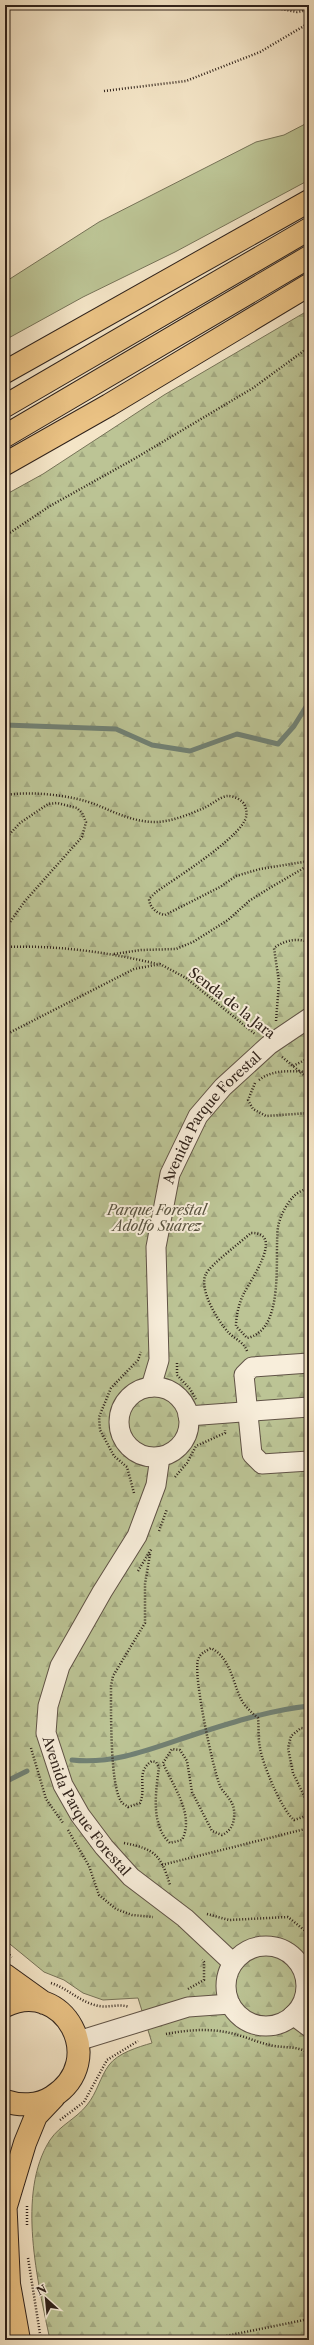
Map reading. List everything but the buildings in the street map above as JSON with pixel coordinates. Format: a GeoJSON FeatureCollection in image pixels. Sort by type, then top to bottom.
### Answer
{"type":"FeatureCollection","features":[{"type":"Feature","properties":{"kind":"main road"},"geometry":{"type":"LineString","coordinates":[[5,372],[309,201]]}},
{"type":"Feature","properties":{"kind":"main road"},"geometry":{"type":"LineString","coordinates":[[5,406],[309,229]]}},
{"type":"Feature","properties":{"kind":"main road"},"geometry":{"type":"LineString","coordinates":[[5,436],[309,257]]}},
{"type":"Feature","properties":{"kind":"main road"},"geometry":{"type":"LineString","coordinates":[[5,464],[109,405],[309,285]]}},
{"type":"Feature","properties":{"kind":"main road"},"geometry":{"type":"LineString","coordinates":[[5,474],[109,405]]}},
{"type":"Feature","properties":{"kind":"main road"},"geometry":{"type":"LineString","coordinates":[[5,1975],[70,2022],[78,2041],[79,2051],[76,2071],[64,2089],[57,2094],[37,2104],[17,2105],[5,2101]]}},
{"type":"Feature","properties":{"kind":"main road"},"geometry":{"type":"LineString","coordinates":[[5,2006],[26,2001],[47,2004]]}},
{"type":"Feature","properties":{"kind":"main road"},"geometry":{"type":"LineString","coordinates":[[6,2206],[25,2142],[36,2116],[57,2094]]}},
{"type":"Feature","properties":{"kind":"main road"},"geometry":{"type":"LineString","coordinates":[[5,2195],[9,2284],[18,2340]]}},
{"type":"Feature","properties":{"kind":"street","name":"Avenida Parque Forestal"},"geometry":{"type":"LineString","coordinates":[[151,1387],[159,1360],[156,1247],[170,1174],[198,1116],[243,1067],[275,1041],[309,1018]]}},
{"type":"Feature","properties":{"kind":"street"},"geometry":{"type":"LineString","coordinates":[[309,1363],[252,1367],[244,1375],[252,1454],[262,1464],[309,1462]]}},
{"type":"Feature","properties":{"kind":"street"},"geometry":{"type":"LineString","coordinates":[[151,1387],[164,1389],[175,1394],[184,1404],[188,1416],[188,1429],[182,1442],[173,1452],[160,1457],[146,1457],[134,1452],[122,1440],[118,1424],[122,1407],[134,1393],[151,1387]]}},
{"type":"Feature","properties":{"kind":"street"},"geometry":{"type":"LineString","coordinates":[[188,1416],[309,1407]]}},
{"type":"Feature","properties":{"kind":"street","name":"Avenida Parque Forestal"},"geometry":{"type":"LineString","coordinates":[[160,1457],[156,1486],[137,1536],[102,1592],[60,1666],[48,1706],[46,1733],[62,1785],[80,1815],[104,1847],[131,1877],[185,1918],[233,1963]]}},
{"type":"Feature","properties":{"kind":"street"},"geometry":{"type":"LineString","coordinates":[[258,1947],[276,1947],[288,1952],[297,1960],[303,1970],[306,1982],[303,2000],[293,2015],[283,2022],[271,2026],[259,2025],[242,2018],[230,2004],[226,1983],[233,1963],[242,1954],[258,1947]]}},
{"type":"Feature","properties":{"kind":"street"},"geometry":{"type":"LineString","coordinates":[[78,2041],[188,2007],[230,2004]]}},
{"type":"Feature","properties":{"kind":"street"},"geometry":{"type":"LineString","coordinates":[[293,2015],[309,2027]]}},
{"type":"Feature","properties":{"kind":"path"},"geometry":{"type":"LineString","coordinates":[[261,5],[297,12],[309,10]]}},
{"type":"Feature","properties":{"kind":"path"},"geometry":{"type":"LineString","coordinates":[[104,91],[186,81],[260,52],[309,23]]}},
{"type":"Feature","properties":{"kind":"path"},"geometry":{"type":"LineString","coordinates":[[5,536],[50,506],[134,459],[253,388],[309,347]]}},
{"type":"Feature","properties":{"kind":"path"},"geometry":{"type":"LineString","coordinates":[[5,795],[22,792],[50,794],[96,805],[126,818],[154,822],[168,821],[204,808],[226,795],[234,796],[244,803],[247,812],[245,821],[231,836],[156,892],[149,899],[149,905],[158,914],[165,915],[214,890],[236,876],[260,869],[309,862]]}},
{"type":"Feature","properties":{"kind":"path"},"geometry":{"type":"LineString","coordinates":[[5,839],[20,823],[48,804],[63,804],[77,808],[82,813],[86,822],[82,837],[24,901],[5,928]]}},
{"type":"Feature","properties":{"kind":"path"},"geometry":{"type":"LineString","coordinates":[[6,946],[114,954],[141,950],[176,949],[193,942],[228,920],[249,901],[268,888],[309,865]]}},
{"type":"Feature","properties":{"kind":"path"},"geometry":{"type":"LineString","coordinates":[[275,1041],[279,982],[274,948],[282,942],[299,939],[309,942]]}},
{"type":"Feature","properties":{"kind":"path","name":"Senda de la Jara"},"geometry":{"type":"LineString","coordinates":[[114,954],[160,964],[186,978],[275,1041],[293,1066],[309,1079]]}},
{"type":"Feature","properties":{"kind":"path"},"geometry":{"type":"LineString","coordinates":[[5,1035],[134,969],[160,964]]}},
{"type":"Feature","properties":{"kind":"path"},"geometry":{"type":"LineString","coordinates":[[293,1066],[309,1059]]}},
{"type":"Feature","properties":{"kind":"path"},"geometry":{"type":"LineString","coordinates":[[309,1072],[288,1070],[264,1076],[255,1083],[248,1100],[253,1109],[266,1116],[309,1113]]}},
{"type":"Feature","properties":{"kind":"path"},"geometry":{"type":"LineString","coordinates":[[252,1367],[246,1348],[228,1333],[214,1312],[207,1298],[204,1276],[210,1267],[251,1233],[260,1233],[264,1236],[266,1242],[258,1272],[244,1294],[236,1319],[236,1326],[247,1338],[253,1337],[264,1329],[276,1293],[278,1226],[288,1203],[296,1194],[309,1189]]}},
{"type":"Feature","properties":{"kind":"path"},"geometry":{"type":"LineString","coordinates":[[135,1496],[127,1467],[114,1456],[100,1430],[99,1417],[111,1388],[138,1360],[142,1348],[159,1347]]}},
{"type":"Feature","properties":{"kind":"path"},"geometry":{"type":"LineString","coordinates":[[177,1360],[177,1375],[190,1388],[196,1399],[203,1401]]}},
{"type":"Feature","properties":{"kind":"path"},"geometry":{"type":"LineString","coordinates":[[174,1484],[175,1477],[187,1463],[196,1446],[225,1433],[223,1413]]}},
{"type":"Feature","properties":{"kind":"path"},"geometry":{"type":"LineString","coordinates":[[156,1538],[168,1505]]}},
{"type":"Feature","properties":{"kind":"path"},"geometry":{"type":"LineString","coordinates":[[135,1575],[153,1545]]}},
{"type":"Feature","properties":{"kind":"path"},"geometry":{"type":"LineString","coordinates":[[150,1552],[145,1584],[145,1623],[114,1676],[111,1686],[113,1758],[118,1794],[121,1802],[128,1807],[140,1803],[144,1794],[141,1775],[147,1764],[152,1761],[156,1762],[159,1767],[156,1804],[160,1828],[170,1843],[182,1840],[186,1827],[186,1814],[163,1763],[172,1749],[180,1750],[187,1761],[192,1792],[212,1831],[222,1835],[228,1832],[232,1827],[234,1807],[221,1786],[198,1686],[198,1661],[201,1654],[211,1648],[218,1652],[225,1660],[240,1698],[247,1708],[258,1718],[260,1748],[263,1760],[285,1809],[294,1820],[306,1816],[309,1806],[293,1773],[288,1748],[291,1736],[301,1728],[309,1729]]}},
{"type":"Feature","properties":{"kind":"path"},"geometry":{"type":"LineString","coordinates":[[30,1741],[37,1775],[46,1799],[82,1852],[95,1878],[99,1896],[116,1910],[132,1915],[153,1917],[159,1921]]}},
{"type":"Feature","properties":{"kind":"path"},"geometry":{"type":"LineString","coordinates":[[162,1865],[309,1828]]}},
{"type":"Feature","properties":{"kind":"path"},"geometry":{"type":"LineString","coordinates":[[118,1839],[124,1843],[146,1847],[158,1857],[170,1885],[174,1889]]}},
{"type":"Feature","properties":{"kind":"path"},"geometry":{"type":"LineString","coordinates":[[200,1912],[230,1920],[288,1917],[309,1934]]}},
{"type":"Feature","properties":{"kind":"path"},"geometry":{"type":"LineString","coordinates":[[186,1989],[204,1980],[204,1962],[200,1958]]}},
{"type":"Feature","properties":{"kind":"path"},"geometry":{"type":"LineString","coordinates":[[122,2010],[132,2007]]}},
{"type":"Feature","properties":{"kind":"path"},"geometry":{"type":"LineString","coordinates":[[164,2034],[196,2029],[230,2033],[249,2040],[274,2046],[300,2047],[309,2053]]}},
{"type":"Feature","properties":{"kind":"path"},"geometry":{"type":"LineString","coordinates":[[131,2039],[141,2037]]}},
{"type":"Feature","properties":{"kind":"path"},"geometry":{"type":"LineString","coordinates":[[206,2340],[309,2319]]}},
{"type":"Feature","properties":{"kind":"green space"},"geometry":{"type":"Polygon","coordinates":[[[309,122],[309,180],[175,252],[83,297],[5,340],[5,282],[99,222],[256,142],[284,135],[309,122]]]}},
{"type":"Feature","properties":{"kind":"green space","name":"Parque Forestal Adolfo Suárez"},"geometry":{"type":"Polygon","coordinates":[[[309,310],[309,2340],[50,2340],[40,2292],[33,2238],[32,2212],[34,2186],[40,2161],[54,2135],[83,2110],[96,2090],[109,2065],[118,2057],[129,2051],[152,2043],[138,1998],[103,2000],[83,1993],[64,1980],[44,1972],[5,1940],[5,495],[43,474],[164,395],[309,310]]]}},
{"type":"Feature","properties":{"kind":"waterway"},"geometry":{"type":"LineString","coordinates":[[5,725],[116,729],[152,745],[190,751],[237,734],[278,744],[294,726],[309,702]]}},
{"type":"Feature","properties":{"kind":"waterway"},"geometry":{"type":"LineString","coordinates":[[72,1760],[104,1760],[135,1754],[252,1717],[281,1710],[309,1706]]}},
{"type":"Feature","properties":{"kind":"waterway"},"geometry":{"type":"LineString","coordinates":[[5,1782],[27,1771]]}}]}
